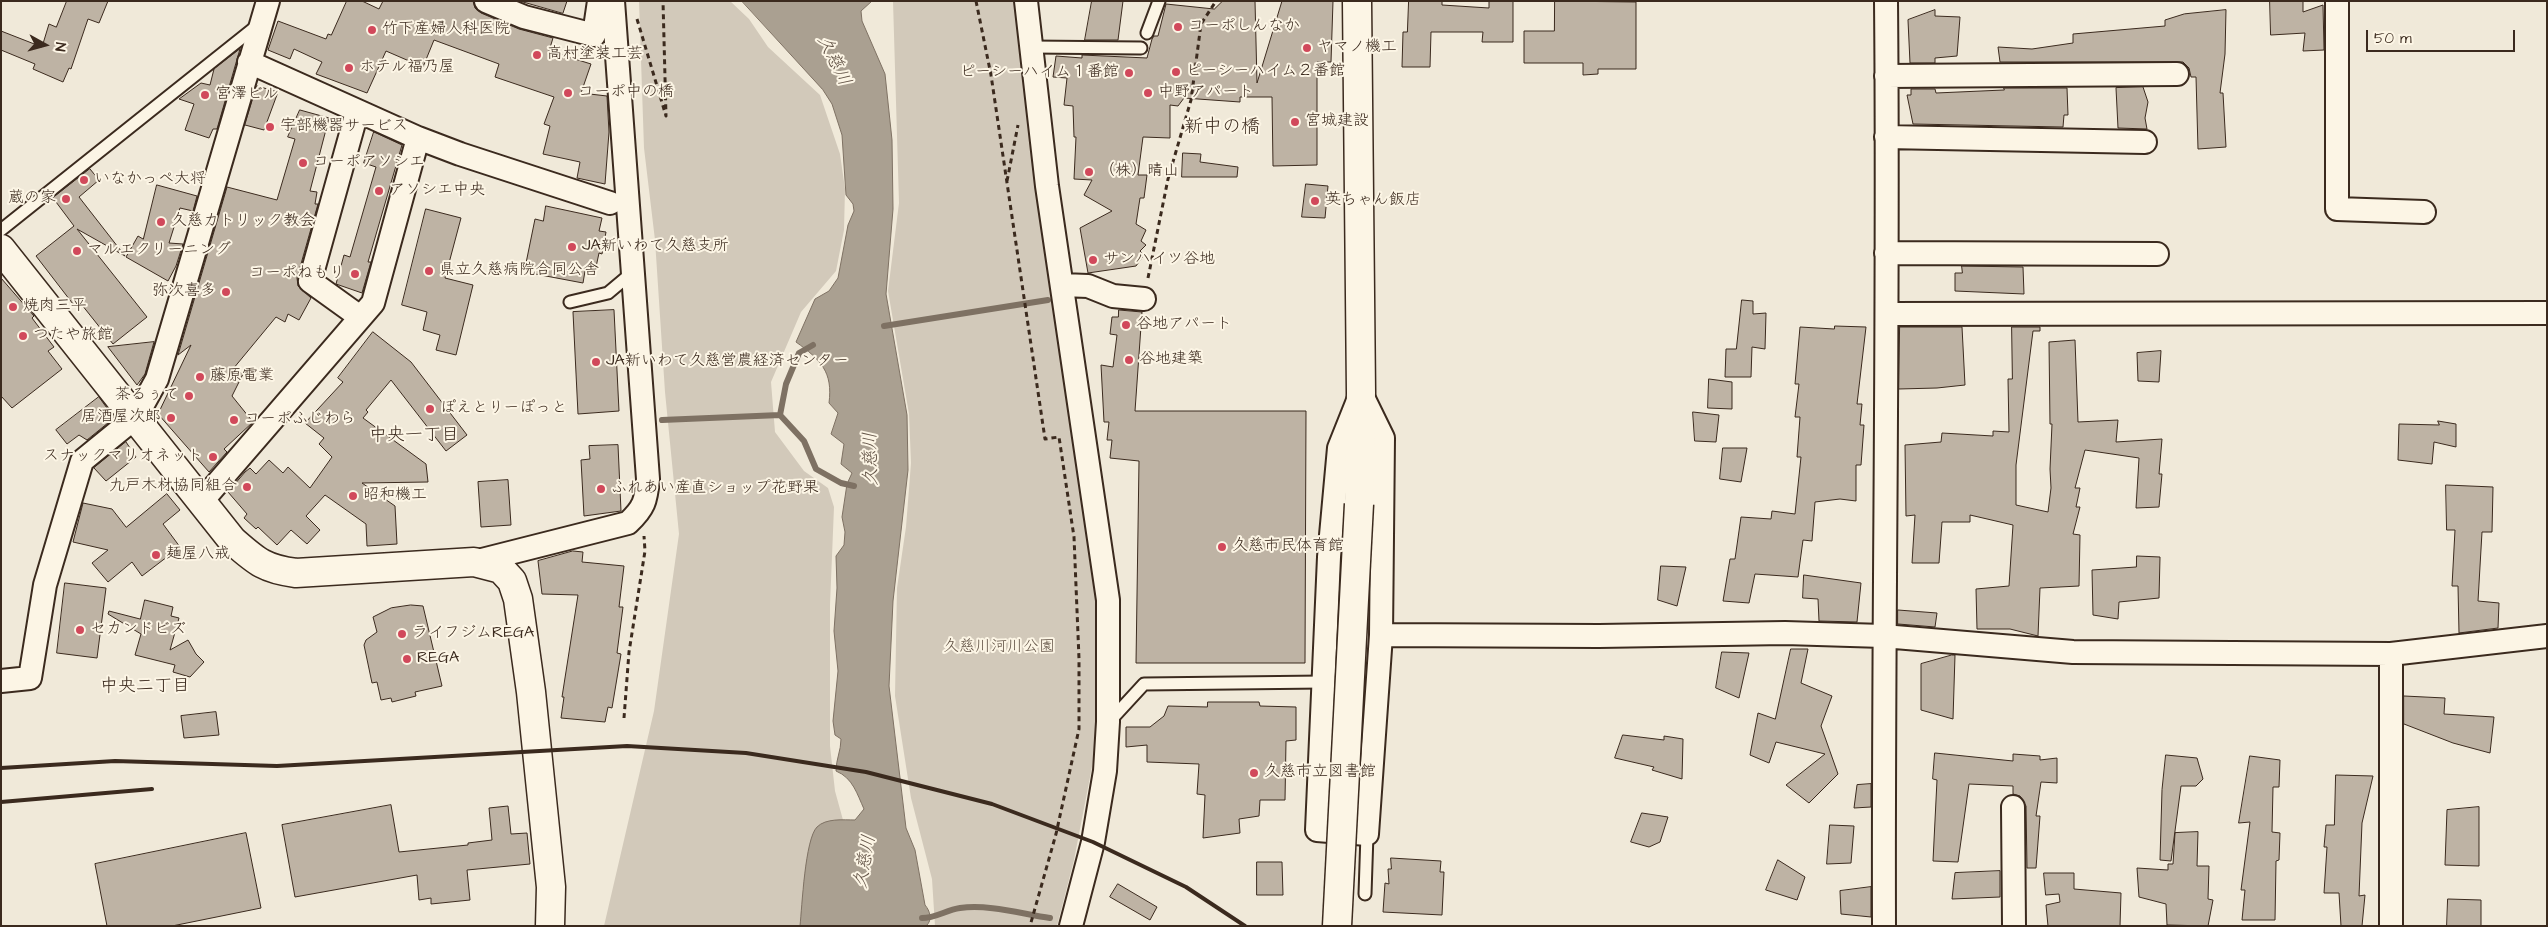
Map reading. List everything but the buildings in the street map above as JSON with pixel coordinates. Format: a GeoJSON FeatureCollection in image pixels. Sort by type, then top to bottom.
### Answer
{"type":"FeatureCollection","features":[{"type":"Feature","properties":{"kind":"street"},"geometry":{"type":"LineString","coordinates":[[1,681],[30,678],[45,585],[82,461],[136,417],[157,379],[268,1]]}},
{"type":"Feature","properties":{"kind":"street"},"geometry":{"type":"LineString","coordinates":[[486,1],[524,17],[594,35],[599,1]]}},
{"type":"Feature","properties":{"kind":"street"},"geometry":{"type":"LineString","coordinates":[[1,249],[232,540],[261,564],[278,570],[323,572],[474,562],[628,522],[641,511],[646,497],[648,479],[612,1]]}},
{"type":"Feature","properties":{"kind":"street"},"geometry":{"type":"LineString","coordinates":[[1026,1],[1047,186],[1108,600],[1108,722],[1105,771],[1093,842],[1071,926]]}},
{"type":"Feature","properties":{"kind":"street"},"geometry":{"type":"LineString","coordinates":[[1337,926],[1358,504],[1361,393],[1357,1]]}},
{"type":"Feature","properties":{"kind":"street"},"geometry":{"type":"LineString","coordinates":[[1884,926],[1884,636],[1888,435],[1886,1]]}},
{"type":"Feature","properties":{"kind":"street"},"geometry":{"type":"LineString","coordinates":[[2337,1],[2337,209],[2424,212]]}},
{"type":"Feature","properties":{"kind":"street"},"geometry":{"type":"LineString","coordinates":[[249,62],[418,138],[460,154],[610,203]]}},
{"type":"Feature","properties":{"kind":"street"},"geometry":{"type":"LineString","coordinates":[[1886,76],[2177,74]]}},
{"type":"Feature","properties":{"kind":"street"},"geometry":{"type":"LineString","coordinates":[[357,112],[310,281],[360,317]]}},
{"type":"Feature","properties":{"kind":"street"},"geometry":{"type":"LineString","coordinates":[[1886,137],[2145,142]]}},
{"type":"Feature","properties":{"kind":"street"},"geometry":{"type":"LineString","coordinates":[[202,501],[373,303],[418,138]]}},
{"type":"Feature","properties":{"kind":"street"},"geometry":{"type":"LineString","coordinates":[[1886,253],[2158,254]]}},
{"type":"Feature","properties":{"kind":"street"},"geometry":{"type":"LineString","coordinates":[[1062,285],[1088,286],[1113,296],[1144,298]]}},
{"type":"Feature","properties":{"kind":"street"},"geometry":{"type":"LineString","coordinates":[[1887,314],[2547,313]]}},
{"type":"Feature","properties":{"kind":"street"},"geometry":{"type":"LineString","coordinates":[[1361,393],[1383,438],[1381,635],[1367,834],[1317,830],[1329,558],[1340,448],[1361,393]]}},
{"type":"Feature","properties":{"kind":"street"},"geometry":{"type":"LineString","coordinates":[[474,562],[500,569],[512,581],[518,599],[531,692],[551,887],[550,926]]}},
{"type":"Feature","properties":{"kind":"street"},"geometry":{"type":"LineString","coordinates":[[1381,635],[1599,636],[1785,633],[1884,636],[2073,652],[2391,654],[2547,636]]}},
{"type":"Feature","properties":{"kind":"street"},"geometry":{"type":"LineString","coordinates":[[2391,654],[2391,926]]}},
{"type":"Feature","properties":{"kind":"street"},"geometry":{"type":"LineString","coordinates":[[2013,807],[2014,926]]}},
{"type":"Feature","properties":{"kind":"lane"},"geometry":{"type":"LineString","coordinates":[[1147,33],[1159,1]]}},
{"type":"Feature","properties":{"kind":"lane"},"geometry":{"type":"LineString","coordinates":[[1,230],[261,23]]}},
{"type":"Feature","properties":{"kind":"lane"},"geometry":{"type":"LineString","coordinates":[[1031,47],[1141,48]]}},
{"type":"Feature","properties":{"kind":"lane"},"geometry":{"type":"LineString","coordinates":[[570,302],[608,294],[633,272]]}},
{"type":"Feature","properties":{"kind":"lane"},"geometry":{"type":"LineString","coordinates":[[1108,722],[1144,684],[1323,682]]}},
{"type":"Feature","properties":{"kind":"lane"},"geometry":{"type":"LineString","coordinates":[[1365,894],[1367,834]]}},
{"type":"Feature","properties":{"kind":"path"},"geometry":{"type":"LineString","coordinates":[[636,16],[666,116],[663,1]]}},
{"type":"Feature","properties":{"kind":"path"},"geometry":{"type":"LineString","coordinates":[[976,1],[991,75],[1045,439],[1059,437],[1074,537],[1079,659],[1079,729],[1056,834],[1030,924]]}},
{"type":"Feature","properties":{"kind":"path"},"geometry":{"type":"LineString","coordinates":[[1144,298],[1168,179],[1192,100],[1202,24],[1216,1]]}},
{"type":"Feature","properties":{"kind":"path"},"geometry":{"type":"LineString","coordinates":[[624,718],[629,652],[645,551],[641,511]]}},
{"type":"Feature","properties":{"kind":"green space"},"geometry":{"type":"Polygon","coordinates":[[[639,1],[730,1],[749,19],[768,47],[820,95],[840,154],[845,189],[844,230],[836,271],[801,312],[771,382],[775,432],[804,471],[828,488],[834,507],[830,605],[830,746],[835,791],[843,820],[828,821],[818,826],[803,887],[800,926],[604,926],[654,711],[679,534],[665,392],[655,240],[644,148],[639,1]]]}},
{"type":"Feature","properties":{"kind":"green space","name":"久慈川河川公園"},"geometry":{"type":"Polygon","coordinates":[[[893,1],[1024,1],[1104,648],[1096,746],[1074,860],[1057,926],[935,926],[932,879],[911,798],[895,696],[897,588],[906,527],[911,463],[909,414],[888,291],[899,203],[893,1]]]}},
{"type":"Feature","properties":{"kind":"water","name":"久慈川"},"geometry":{"type":"Polygon","coordinates":[[[742,1],[872,1],[861,11],[862,21],[885,74],[892,140],[893,209],[886,294],[907,415],[908,470],[893,601],[889,686],[906,828],[915,850],[925,905],[930,916],[926,926],[800,926],[807,859],[813,834],[817,827],[825,822],[855,820],[864,809],[857,792],[850,782],[836,771],[841,739],[835,735],[833,721],[838,671],[834,631],[837,588],[836,556],[844,545],[845,532],[842,517],[847,484],[852,473],[841,464],[844,444],[831,434],[838,413],[829,403],[830,392],[827,375],[818,361],[796,342],[815,299],[829,291],[838,278],[848,225],[854,211],[853,204],[846,195],[842,135],[832,104],[823,90],[742,1]]]}},
{"type":"Feature","properties":{"kind":"waterway"},"geometry":{"type":"LineString","coordinates":[[884,326],[1048,300]]}},
{"type":"Feature","properties":{"kind":"waterway"},"geometry":{"type":"LineString","coordinates":[[780,415],[786,384],[799,353],[813,345]]}},
{"type":"Feature","properties":{"kind":"waterway","name":"久慈川"},"geometry":{"type":"LineString","coordinates":[[662,420],[780,415],[804,441],[816,469],[841,483],[854,486]]}},
{"type":"Feature","properties":{"kind":"waterway"},"geometry":{"type":"LineString","coordinates":[[922,918],[932,917],[955,909],[971,907],[994,908],[1050,918]]}},
{"type":"Feature","properties":{"kind":"railway"},"geometry":{"type":"LineString","coordinates":[[1,768],[115,761],[277,766],[627,746],[746,753],[866,772],[992,804],[1093,842],[1186,887],[1245,926]]}},
{"type":"Feature","properties":{"kind":"railway"},"geometry":{"type":"LineString","coordinates":[[1,802],[152,789]]}},
{"type":"Feature","properties":{"kind":"place","name":"コーポしんなか"},"geometry":{"type":"Point","coordinates":[1178,27]}},
{"type":"Feature","properties":{"kind":"place","name":"竹下産婦人科医院"},"geometry":{"type":"Point","coordinates":[372,30]}},
{"type":"Feature","properties":{"kind":"place","name":"ヤマノ機工"},"geometry":{"type":"Point","coordinates":[1307,48]}},
{"type":"Feature","properties":{"kind":"place","name":"高村塗装工芸"},"geometry":{"type":"Point","coordinates":[537,55]}},
{"type":"Feature","properties":{"kind":"place","name":"ホテル福乃屋"},"geometry":{"type":"Point","coordinates":[349,68]}},
{"type":"Feature","properties":{"kind":"place","name":"ピーシーハイム２番館"},"geometry":{"type":"Point","coordinates":[1176,72]}},
{"type":"Feature","properties":{"kind":"place","name":"ピーシーハイム１番館"},"geometry":{"type":"Point","coordinates":[1129,73]}},
{"type":"Feature","properties":{"kind":"place","name":"コーポ中の橋"},"geometry":{"type":"Point","coordinates":[568,93]}},
{"type":"Feature","properties":{"kind":"place","name":"中野アパート"},"geometry":{"type":"Point","coordinates":[1148,93]}},
{"type":"Feature","properties":{"kind":"place","name":"宮澤ビル"},"geometry":{"type":"Point","coordinates":[205,95]}},
{"type":"Feature","properties":{"kind":"place","name":"宮城建設"},"geometry":{"type":"Point","coordinates":[1295,122]}},
{"type":"Feature","properties":{"kind":"place","name":"宇部機器サービス"},"geometry":{"type":"Point","coordinates":[270,127]}},
{"type":"Feature","properties":{"kind":"place","name":"コーポアソシエ"},"geometry":{"type":"Point","coordinates":[303,163]}},
{"type":"Feature","properties":{"kind":"place","name":"（株）晴山"},"geometry":{"type":"Point","coordinates":[1089,172]}},
{"type":"Feature","properties":{"kind":"place","name":"いなかっぺ大将"},"geometry":{"type":"Point","coordinates":[84,180]}},
{"type":"Feature","properties":{"kind":"place","name":"アソシエ中央"},"geometry":{"type":"Point","coordinates":[379,191]}},
{"type":"Feature","properties":{"kind":"place","name":"蔵の家"},"geometry":{"type":"Point","coordinates":[66,199]}},
{"type":"Feature","properties":{"kind":"place","name":"英ちゃん飯店"},"geometry":{"type":"Point","coordinates":[1315,201]}},
{"type":"Feature","properties":{"kind":"place","name":"久慈カトリック教会"},"geometry":{"type":"Point","coordinates":[161,222]}},
{"type":"Feature","properties":{"kind":"place","name":"JA新いわて久慈支所"},"geometry":{"type":"Point","coordinates":[572,247]}},
{"type":"Feature","properties":{"kind":"place","name":"マルエクリーニング"},"geometry":{"type":"Point","coordinates":[77,251]}},
{"type":"Feature","properties":{"kind":"place","name":"サンハイツ谷地"},"geometry":{"type":"Point","coordinates":[1093,260]}},
{"type":"Feature","properties":{"kind":"place","name":"県立久慈病院合同公舎"},"geometry":{"type":"Point","coordinates":[429,271]}},
{"type":"Feature","properties":{"kind":"place","name":"コーポねもり"},"geometry":{"type":"Point","coordinates":[355,274]}},
{"type":"Feature","properties":{"kind":"place","name":"弥次喜多"},"geometry":{"type":"Point","coordinates":[226,292]}},
{"type":"Feature","properties":{"kind":"place","name":"焼肉三平"},"geometry":{"type":"Point","coordinates":[13,307]}},
{"type":"Feature","properties":{"kind":"place","name":"谷地アパート"},"geometry":{"type":"Point","coordinates":[1126,325]}},
{"type":"Feature","properties":{"kind":"place","name":"つたや旅館"},"geometry":{"type":"Point","coordinates":[23,336]}},
{"type":"Feature","properties":{"kind":"place","name":"谷地建築"},"geometry":{"type":"Point","coordinates":[1129,360]}},
{"type":"Feature","properties":{"kind":"place","name":"JA新いわて久慈営農経済センター"},"geometry":{"type":"Point","coordinates":[596,362]}},
{"type":"Feature","properties":{"kind":"place","name":"藤原電業"},"geometry":{"type":"Point","coordinates":[200,377]}},
{"type":"Feature","properties":{"kind":"place","name":"茶るぅて"},"geometry":{"type":"Point","coordinates":[189,396]}},
{"type":"Feature","properties":{"kind":"place","name":"ぽえとりーぽっと"},"geometry":{"type":"Point","coordinates":[430,409]}},
{"type":"Feature","properties":{"kind":"place","name":"居酒屋次郎"},"geometry":{"type":"Point","coordinates":[171,418]}},
{"type":"Feature","properties":{"kind":"place","name":"コーポふじわら"},"geometry":{"type":"Point","coordinates":[234,420]}},
{"type":"Feature","properties":{"kind":"place","name":"スナックマリオネット"},"geometry":{"type":"Point","coordinates":[213,457]}},
{"type":"Feature","properties":{"kind":"place","name":"九戸木材協同組合"},"geometry":{"type":"Point","coordinates":[247,487]}},
{"type":"Feature","properties":{"kind":"place","name":"ふれあい産直ショップ花野果"},"geometry":{"type":"Point","coordinates":[601,489]}},
{"type":"Feature","properties":{"kind":"place","name":"昭和機工"},"geometry":{"type":"Point","coordinates":[353,496]}},
{"type":"Feature","properties":{"kind":"place","name":"久慈市民体育館"},"geometry":{"type":"Point","coordinates":[1222,547]}},
{"type":"Feature","properties":{"kind":"place","name":"麺屋八戒"},"geometry":{"type":"Point","coordinates":[156,555]}},
{"type":"Feature","properties":{"kind":"place","name":"セカンドビズ"},"geometry":{"type":"Point","coordinates":[80,630]}},
{"type":"Feature","properties":{"kind":"place","name":"ライフジムREGA"},"geometry":{"type":"Point","coordinates":[402,634]}},
{"type":"Feature","properties":{"kind":"place","name":"REGA"},"geometry":{"type":"Point","coordinates":[407,659]}},
{"type":"Feature","properties":{"kind":"place","name":"久慈市立図書館"},"geometry":{"type":"Point","coordinates":[1254,773]}},
{"type":"Feature","properties":{"kind":"district","name":"新中の橋"},"geometry":{"type":"Point","coordinates":[1222,128]}},
{"type":"Feature","properties":{"kind":"district","name":"中央一丁目"},"geometry":{"type":"Point","coordinates":[414,436]}},
{"type":"Feature","properties":{"kind":"district","name":"中央二丁目"},"geometry":{"type":"Point","coordinates":[145,687]}}]}
